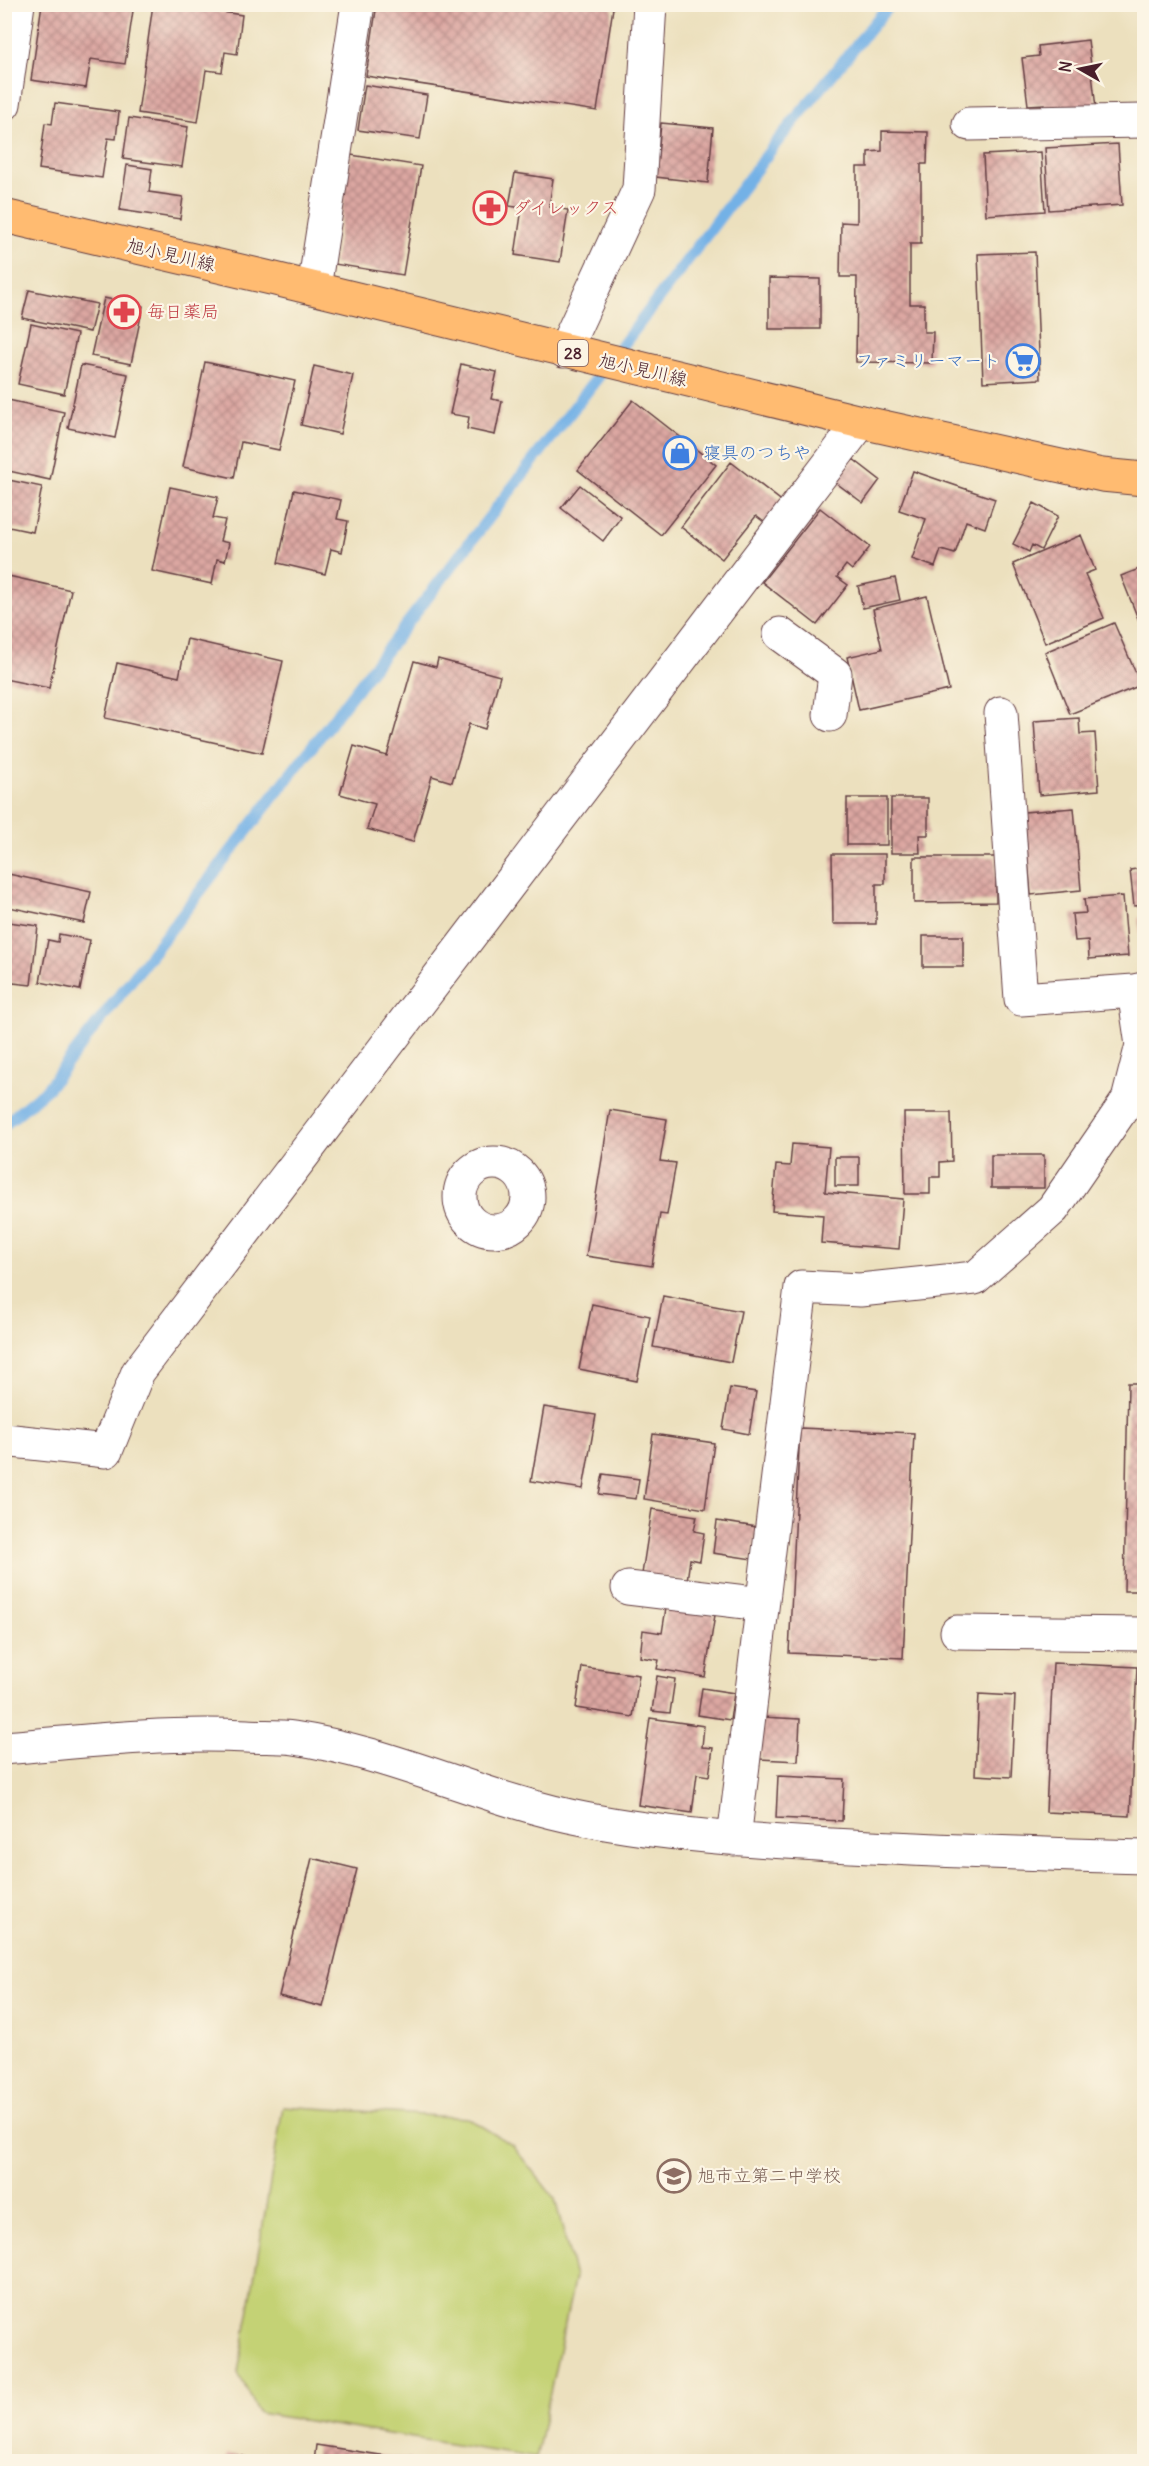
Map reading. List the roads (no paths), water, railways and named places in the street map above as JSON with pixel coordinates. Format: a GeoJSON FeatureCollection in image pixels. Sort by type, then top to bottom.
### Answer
{"type":"FeatureCollection","features":[{"type":"Feature","properties":{"kind":"main road","name":"旭小見川線"},"geometry":{"type":"LineString","coordinates":[[4,216],[314,288],[861,422],[1102,475],[1144,479]]}},
{"type":"Feature","properties":{"kind":"street"},"geometry":{"type":"LineString","coordinates":[[4,104],[18,4]]}},
{"type":"Feature","properties":{"kind":"street"},"geometry":{"type":"LineString","coordinates":[[314,288],[358,4]]}},
{"type":"Feature","properties":{"kind":"street"},"geometry":{"type":"LineString","coordinates":[[564,351],[639,189],[650,4]]}},
{"type":"Feature","properties":{"kind":"street"},"geometry":{"type":"LineString","coordinates":[[969,124],[1144,121]]}},
{"type":"Feature","properties":{"kind":"street"},"geometry":{"type":"LineString","coordinates":[[4,1440],[106,1451],[138,1372],[861,422]]}},
{"type":"Feature","properties":{"kind":"street"},"geometry":{"type":"LineString","coordinates":[[780,634],[835,674],[830,715]]}},
{"type":"Feature","properties":{"kind":"street"},"geometry":{"type":"LineString","coordinates":[[734,1839],[801,1287],[860,1290],[975,1278],[1053,1209],[1128,1100],[1142,1045],[1139,990],[1021,999],[1000,713]]}},
{"type":"Feature","properties":{"kind":"street"},"geometry":{"type":"LineString","coordinates":[[628,1588],[762,1604]]}},
{"type":"Feature","properties":{"kind":"street"},"geometry":{"type":"LineString","coordinates":[[957,1632],[1144,1634]]}},
{"type":"Feature","properties":{"kind":"street"},"geometry":{"type":"LineString","coordinates":[[4,1748],[135,1737],[217,1734],[293,1738],[360,1753],[446,1778],[495,1796],[583,1819],[734,1839],[951,1852],[1144,1857]]}},
{"type":"Feature","properties":{"kind":"waterway"},"geometry":{"type":"LineString","coordinates":[[4,1125],[47,1089],[632,333],[776,143],[890,4]]}},
{"type":"Feature","properties":{"kind":"place","name":"ダイレックス"},"geometry":{"type":"Point","coordinates":[490,208]}},
{"type":"Feature","properties":{"kind":"place","name":"毎日薬局"},"geometry":{"type":"Point","coordinates":[124,312]}},
{"type":"Feature","properties":{"kind":"place","name":"ファミリーマート"},"geometry":{"type":"Point","coordinates":[1023,361]}},
{"type":"Feature","properties":{"kind":"place","name":"寝具のつちや"},"geometry":{"type":"Point","coordinates":[680,453]}},
{"type":"Feature","properties":{"kind":"place","name":"旭市立第二中学校"},"geometry":{"type":"Point","coordinates":[674,2176]}}]}
